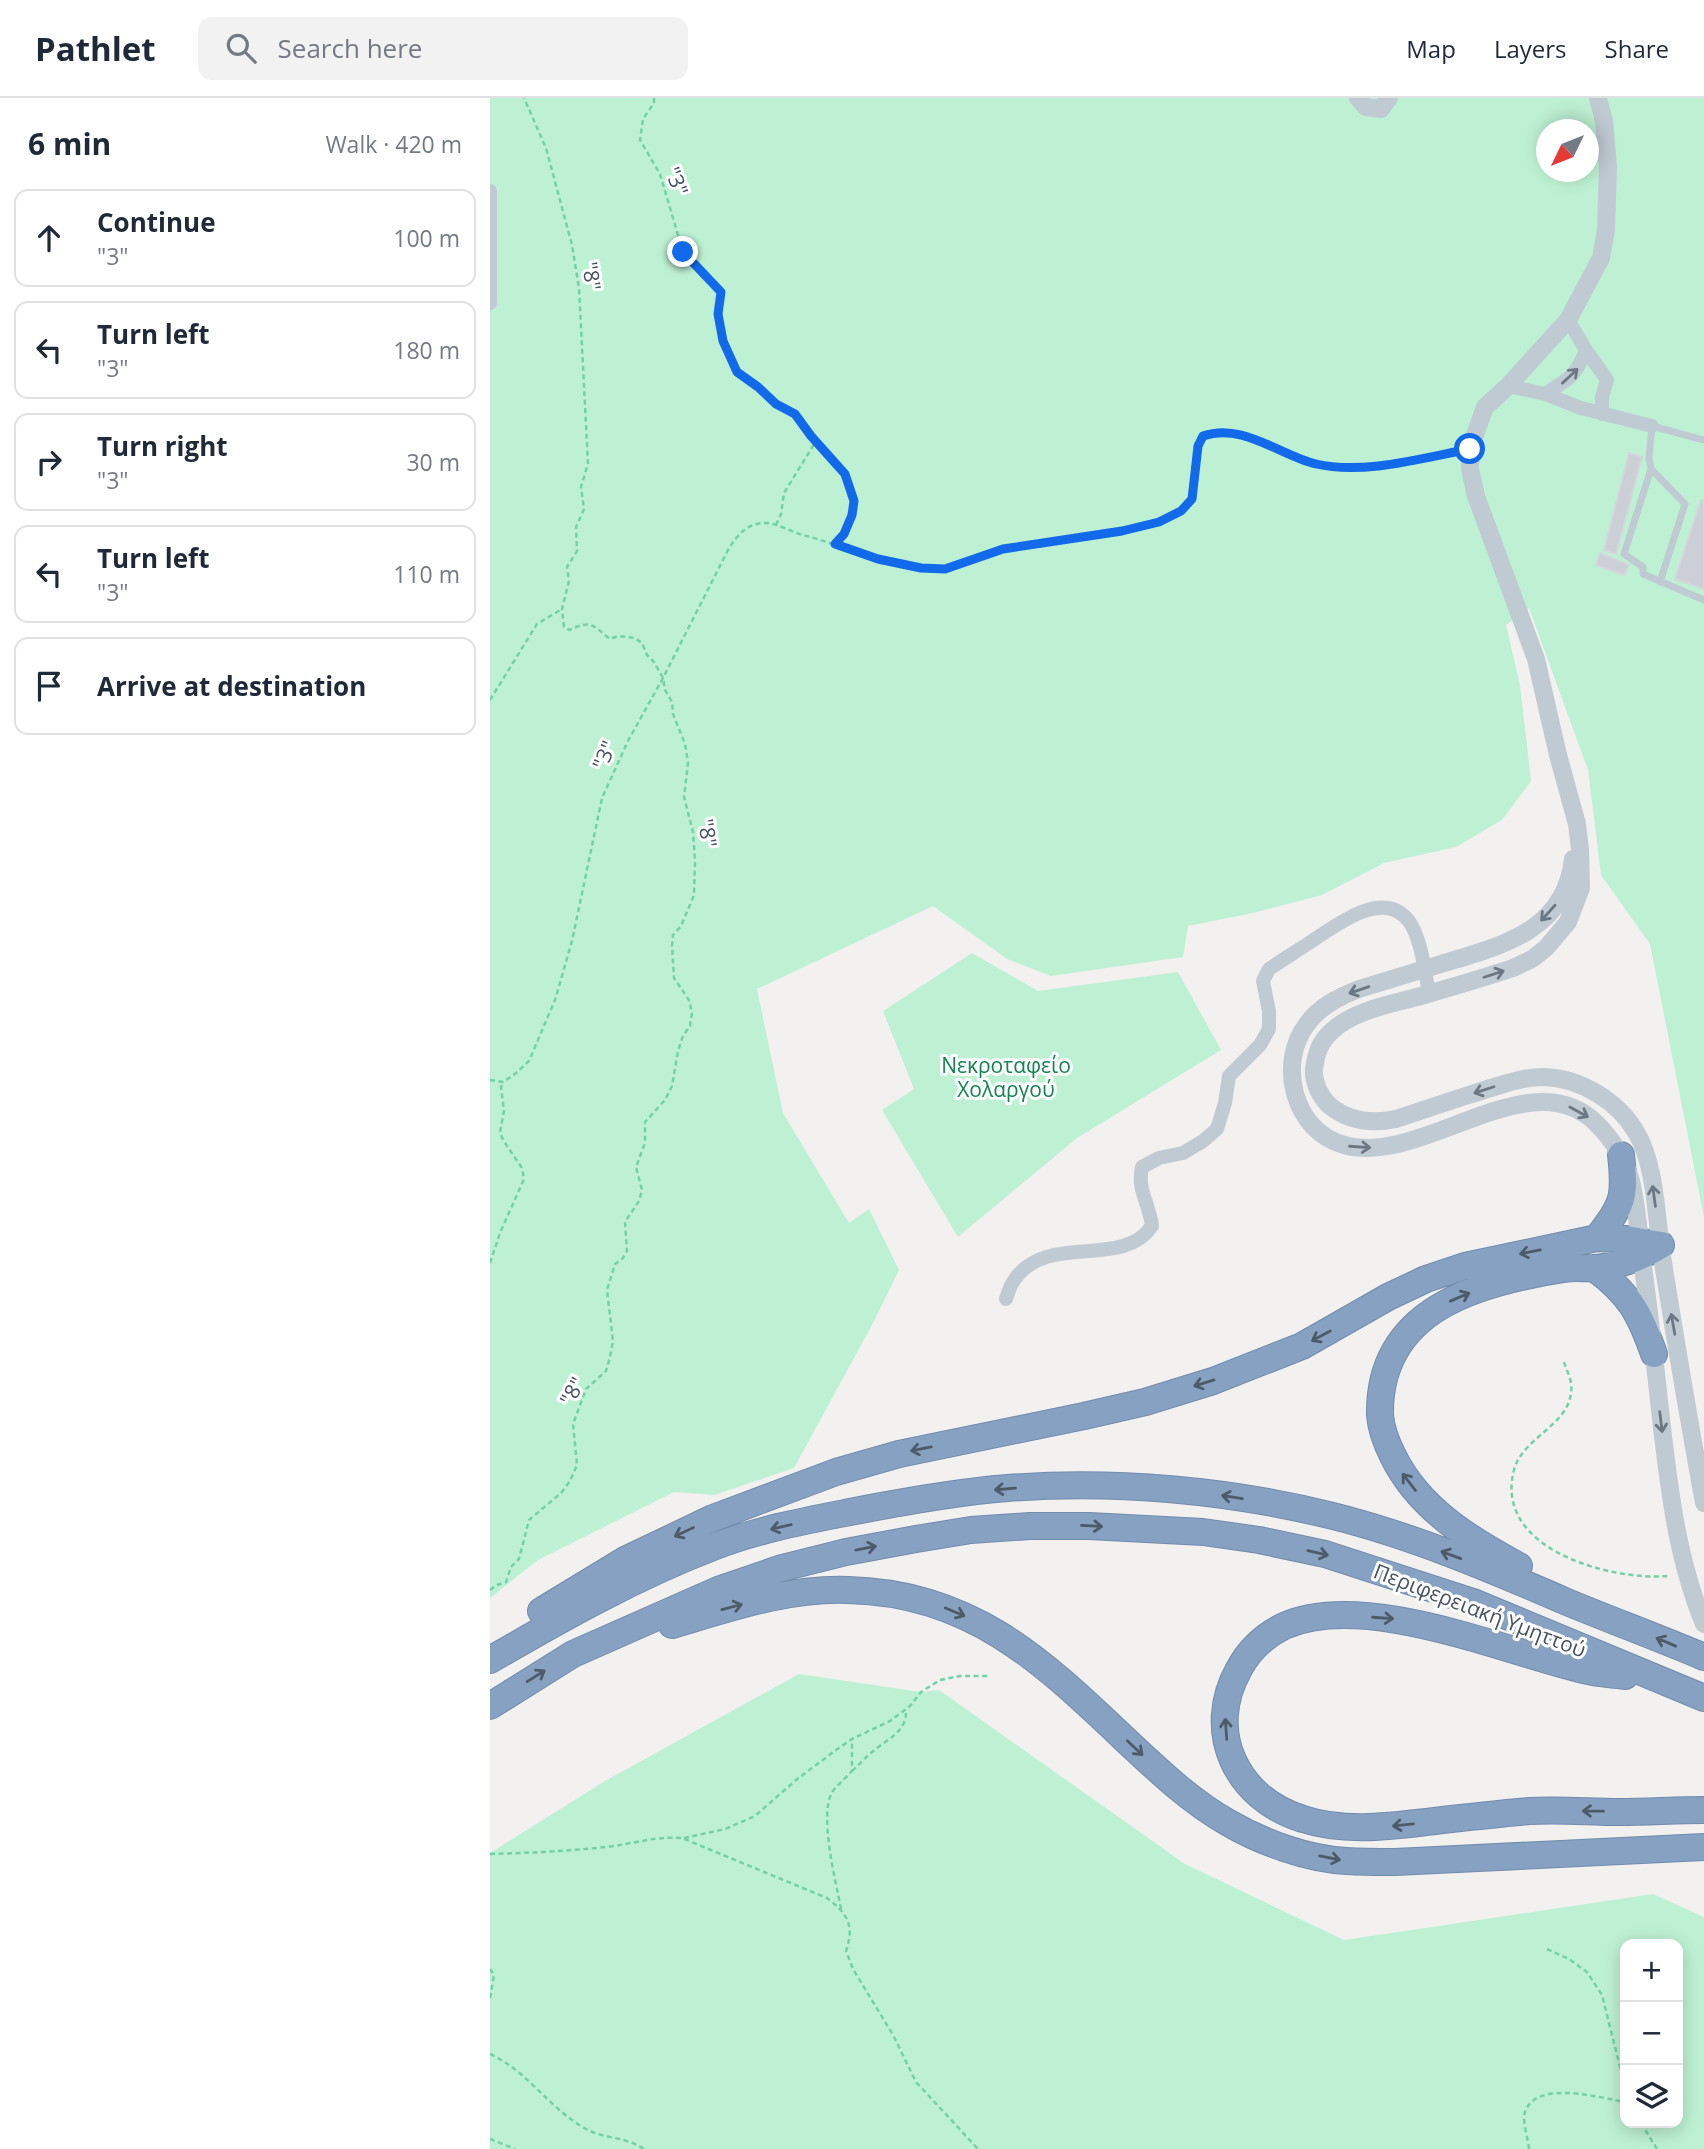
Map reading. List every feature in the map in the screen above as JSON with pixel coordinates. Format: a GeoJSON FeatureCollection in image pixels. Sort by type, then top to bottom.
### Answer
{"type":"FeatureCollection","features":[{"type":"Feature","properties":{"kind":"highway"},"geometry":{"type":"LineString","coordinates":[[1597,1238],[1619,1209],[1623,1199],[1621,1155]]}},
{"type":"Feature","properties":{"kind":"highway"},"geometry":{"type":"LineString","coordinates":[[490,1650],[550,1605],[625,1560],[713,1518],[836,1472],[900,1454],[1145,1402],[1202,1384],[1302,1346],[1388,1297],[1426,1279],[1465,1266],[1597,1238],[1613,1238],[1648,1248]]}},
{"type":"Feature","properties":{"kind":"highway"},"geometry":{"type":"LineString","coordinates":[[1628,1626],[1574,1592],[1465,1535],[1440,1516],[1400,1471],[1388,1446],[1380,1419],[1381,1389],[1387,1365],[1399,1343],[1423,1318],[1450,1301],[1485,1286],[1521,1276],[1623,1264],[1648,1248]]}},
{"type":"Feature","properties":{"kind":"highway"},"geometry":{"type":"LineString","coordinates":[[1594,1268],[1614,1282],[1629,1299],[1646,1330],[1654,1354]]}},
{"type":"Feature","properties":{"kind":"highway","name":"Περιφερειακή Υμηττού"},"geometry":{"type":"LineString","coordinates":[[490,1660],[613,1591],[715,1546],[766,1531],[891,1504],[1006,1488],[1068,1485],[1199,1492],[1333,1516],[1487,1568],[1704,1657]]}},
{"type":"Feature","properties":{"kind":"highway","name":"Περιφερειακή Υμηττού"},"geometry":{"type":"LineString","coordinates":[[490,1706],[573,1654],[718,1590],[795,1564],[846,1552],[971,1530],[1030,1526],[1203,1532],[1325,1554],[1473,1602],[1704,1698]]}},
{"type":"Feature","properties":{"kind":"highway"},"geometry":{"type":"LineString","coordinates":[[573,1654],[770,1597],[811,1590],[886,1593],[958,1612],[992,1630],[1029,1653],[1065,1683],[1191,1798],[1228,1823],[1306,1854],[1345,1861],[1395,1862],[1704,1847]]}},
{"type":"Feature","properties":{"kind":"highway"},"geometry":{"type":"LineString","coordinates":[[1658,1679],[1591,1672],[1405,1620],[1346,1615],[1311,1618],[1285,1626],[1261,1640],[1245,1657],[1229,1686],[1225,1735],[1230,1755],[1242,1777],[1259,1796],[1284,1812],[1326,1825],[1353,1828],[1398,1825],[1534,1811],[1704,1810]]}},
{"type":"Feature","properties":{"kind":"street"},"geometry":{"type":"LineString","coordinates":[[1358,98],[1366,107],[1381,109],[1390,98]]}},
{"type":"Feature","properties":{"kind":"street"},"geometry":{"type":"LineString","coordinates":[[1598,98],[1604,121],[1608,167],[1606,230],[1601,258],[1568,320],[1508,386],[1485,407],[1470,449],[1470,469],[1476,496],[1536,659],[1577,824],[1581,888],[1568,922],[1546,948],[1532,959],[1513,968],[1351,1018],[1332,1030],[1321,1044],[1314,1073],[1317,1089],[1324,1101],[1350,1118],[1365,1122],[1381,1122],[1524,1079],[1554,1078],[1583,1086],[1605,1099],[1623,1114],[1636,1131],[1644,1148],[1650,1173],[1648,1248],[1654,1354],[1666,1462],[1685,1574],[1704,1624]]}},
{"type":"Feature","properties":{"kind":"street"},"geometry":{"type":"LineString","coordinates":[[490,191],[490,303]]}},
{"type":"Feature","properties":{"kind":"street"},"geometry":{"type":"LineString","coordinates":[[1568,320],[1607,380],[1602,397],[1602,414]]}},
{"type":"Feature","properties":{"kind":"street"},"geometry":{"type":"LineString","coordinates":[[1545,394],[1578,370],[1586,350]]}},
{"type":"Feature","properties":{"kind":"street"},"geometry":{"type":"LineString","coordinates":[[1508,386],[1545,394],[1581,408],[1652,426]]}},
{"type":"Feature","properties":{"kind":"street"},"geometry":{"type":"LineString","coordinates":[[1558,755],[1573,853],[1571,874],[1565,892],[1551,912],[1535,928],[1511,942],[1337,998],[1320,1009],[1306,1024],[1297,1041],[1292,1063],[1292,1084],[1297,1102],[1307,1120],[1323,1135],[1342,1145],[1360,1148],[1380,1148],[1401,1143],[1502,1109],[1530,1103],[1552,1102],[1574,1108],[1593,1120],[1621,1155],[1630,1180],[1648,1248],[1704,1503]]}},
{"type":"Feature","properties":{"kind":"street"},"geometry":{"type":"LineString","coordinates":[[1006,1299],[1014,1280],[1029,1264],[1044,1256],[1129,1245],[1144,1237],[1152,1226],[1150,1211],[1139,1182],[1142,1167],[1159,1158],[1184,1153],[1217,1129],[1229,1076],[1260,1045],[1269,1029],[1269,1011],[1263,981],[1269,969],[1352,915],[1376,908],[1391,909],[1407,918],[1415,933],[1429,993]]}},
{"type":"Feature","properties":{"kind":"lane"},"geometry":{"type":"LineString","coordinates":[[1704,440],[1652,426],[1649,458],[1651,469],[1624,554],[1643,567],[1643,574],[1704,600]]}},
{"type":"Feature","properties":{"kind":"lane"},"geometry":{"type":"LineString","coordinates":[[1651,469],[1685,504],[1660,582]]}},
{"type":"Feature","properties":{"kind":"path","name":"\"8\""},"geometry":{"type":"LineString","coordinates":[[490,1590],[506,1582],[512,1567],[519,1559],[528,1520],[561,1493],[570,1481],[577,1465],[573,1424],[586,1389],[606,1371],[613,1341],[607,1290],[615,1264],[627,1251],[625,1222],[639,1201],[642,1190],[636,1167],[645,1143],[645,1122],[665,1100],[672,1086],[678,1051],[690,1026],[692,1013],[689,1000],[674,978],[673,935],[681,926],[694,895],[696,879],[693,832],[684,797],[688,763],[663,678],[647,655],[642,642],[618,636],[610,639],[587,623],[569,631],[564,627],[562,609],[569,581],[567,567],[577,551],[576,527],[584,509],[582,487],[588,464],[579,288],[572,244],[546,148],[524,98]]}},
{"type":"Feature","properties":{"kind":"path","name":"\"3\""},"geometry":{"type":"LineString","coordinates":[[654,98],[654,103],[643,119],[640,140],[660,174],[683,252],[721,292],[718,314],[723,341],[737,372],[776,404],[795,414],[845,474],[854,501],[852,515],[844,534],[835,544]]}},
{"type":"Feature","properties":{"kind":"path","name":"\"3\""},"geometry":{"type":"LineString","coordinates":[[503,1082],[528,1061],[555,1000],[572,941],[602,798],[628,741],[736,536],[748,527],[766,523],[776,525],[878,559],[921,568],[945,569],[1003,549],[1122,531],[1159,522],[1181,511],[1192,499],[1198,446],[1203,436],[1214,432],[1263,442],[1315,464],[1357,468],[1470,449]]}},
{"type":"Feature","properties":{"kind":"path"},"geometry":{"type":"LineString","coordinates":[[776,525],[781,514],[784,493],[813,446],[811,436]]}},
{"type":"Feature","properties":{"kind":"path"},"geometry":{"type":"LineString","coordinates":[[490,700],[537,624],[562,609]]}},
{"type":"Feature","properties":{"kind":"path"},"geometry":{"type":"LineString","coordinates":[[490,1080],[503,1082],[501,1087],[504,1111],[500,1132],[522,1168],[524,1179],[490,1263]]}},
{"type":"Feature","properties":{"kind":"path"},"geometry":{"type":"LineString","coordinates":[[1564,1362],[1571,1384],[1570,1399],[1561,1416],[1521,1452],[1514,1471],[1512,1496],[1516,1510],[1526,1527],[1542,1542],[1573,1561],[1611,1573],[1651,1577],[1685,1574]]}},
{"type":"Feature","properties":{"kind":"path"},"geometry":{"type":"LineString","coordinates":[[682,1838],[725,1829],[755,1816],[796,1780],[852,1739],[890,1721],[906,1709],[921,1692],[940,1680],[960,1676],[988,1676]]}},
{"type":"Feature","properties":{"kind":"path"},"geometry":{"type":"LineString","coordinates":[[841,1909],[827,1812],[832,1792],[873,1751],[897,1734],[906,1719],[906,1709]]}},
{"type":"Feature","properties":{"kind":"path"},"geometry":{"type":"LineString","coordinates":[[852,1739],[852,1772]]}},
{"type":"Feature","properties":{"kind":"path"},"geometry":{"type":"LineString","coordinates":[[490,1854],[579,1850],[622,1845],[662,1836],[682,1838],[827,1898],[841,1909],[848,1920],[851,1937],[846,1951],[853,1969],[893,2035],[916,2082],[978,2149]]}},
{"type":"Feature","properties":{"kind":"path"},"geometry":{"type":"LineString","coordinates":[[1547,1949],[1569,1959],[1587,1972],[1602,1996],[1620,2067]]}},
{"type":"Feature","properties":{"kind":"path"},"geometry":{"type":"LineString","coordinates":[[490,1969],[494,1975],[490,1999]]}},
{"type":"Feature","properties":{"kind":"path"},"geometry":{"type":"LineString","coordinates":[[490,2054],[499,2058],[549,2101],[590,2131],[634,2142],[643,2149]]}},
{"type":"Feature","properties":{"kind":"path"},"geometry":{"type":"LineString","coordinates":[[1529,2149],[1524,2114],[1531,2101],[1541,2096],[1573,2092],[1620,2101]]}},
{"type":"Feature","properties":{"kind":"path"},"geometry":{"type":"LineString","coordinates":[[1644,2128],[1657,2149]]}},
{"type":"Feature","properties":{"kind":"path"},"geometry":{"type":"LineString","coordinates":[[490,2139],[515,2149]]}},
{"type":"Feature","properties":{"kind":"green space"},"geometry":{"type":"Polygon","coordinates":[[[490,98],[1704,98],[1704,1217],[1650,944],[1601,875],[1588,770],[1529,608],[1506,625],[1520,685],[1531,781],[1502,820],[1456,847],[1384,863],[1322,895],[1188,926],[1183,957],[1051,976],[1007,959],[933,906],[757,989],[783,1113],[849,1223],[869,1209],[899,1270],[794,1468],[714,1495],[674,1492],[538,1560],[490,1598],[490,98]]]}},
{"type":"Feature","properties":{"kind":"green space","name":"Νεκροταφείο Χολαργού"},"geometry":{"type":"Polygon","coordinates":[[[972,953],[1038,991],[1178,972],[1221,1050],[1077,1138],[958,1237],[882,1110],[914,1089],[883,1011],[972,953]]]}},
{"type":"Feature","properties":{"kind":"green space"},"geometry":{"type":"Polygon","coordinates":[[[799,1674],[921,1692],[939,1690],[1185,1864],[1344,1940],[1653,1894],[1704,1917],[1704,2149],[490,2149],[490,1853],[605,1781],[799,1674]]]}},
{"type":"Feature","properties":{"kind":"building"},"geometry":{"type":"Polygon","coordinates":[[[1629,453],[1642,457],[1616,554],[1604,550],[1629,453]]]}},
{"type":"Feature","properties":{"kind":"building"},"geometry":{"type":"Polygon","coordinates":[[[1701,500],[1704,500],[1704,589],[1675,579],[1701,500]]]}},
{"type":"Feature","properties":{"kind":"building"},"geometry":{"type":"Polygon","coordinates":[[[1600,553],[1629,565],[1624,575],[1596,565],[1600,553]]]}},
{"type":"Feature","properties":{"kind":"route"},"geometry":{"type":"LineString","coordinates":[[683,252],[721,292],[718,314],[723,341],[737,372],[776,404],[795,414],[845,474],[854,501],[852,515],[844,534],[835,544],[878,559],[921,568],[945,569],[1003,549],[1122,531],[1159,522],[1181,511],[1192,499],[1198,446],[1203,436],[1214,432],[1263,442],[1315,464],[1357,468],[1470,449]]}}]}
